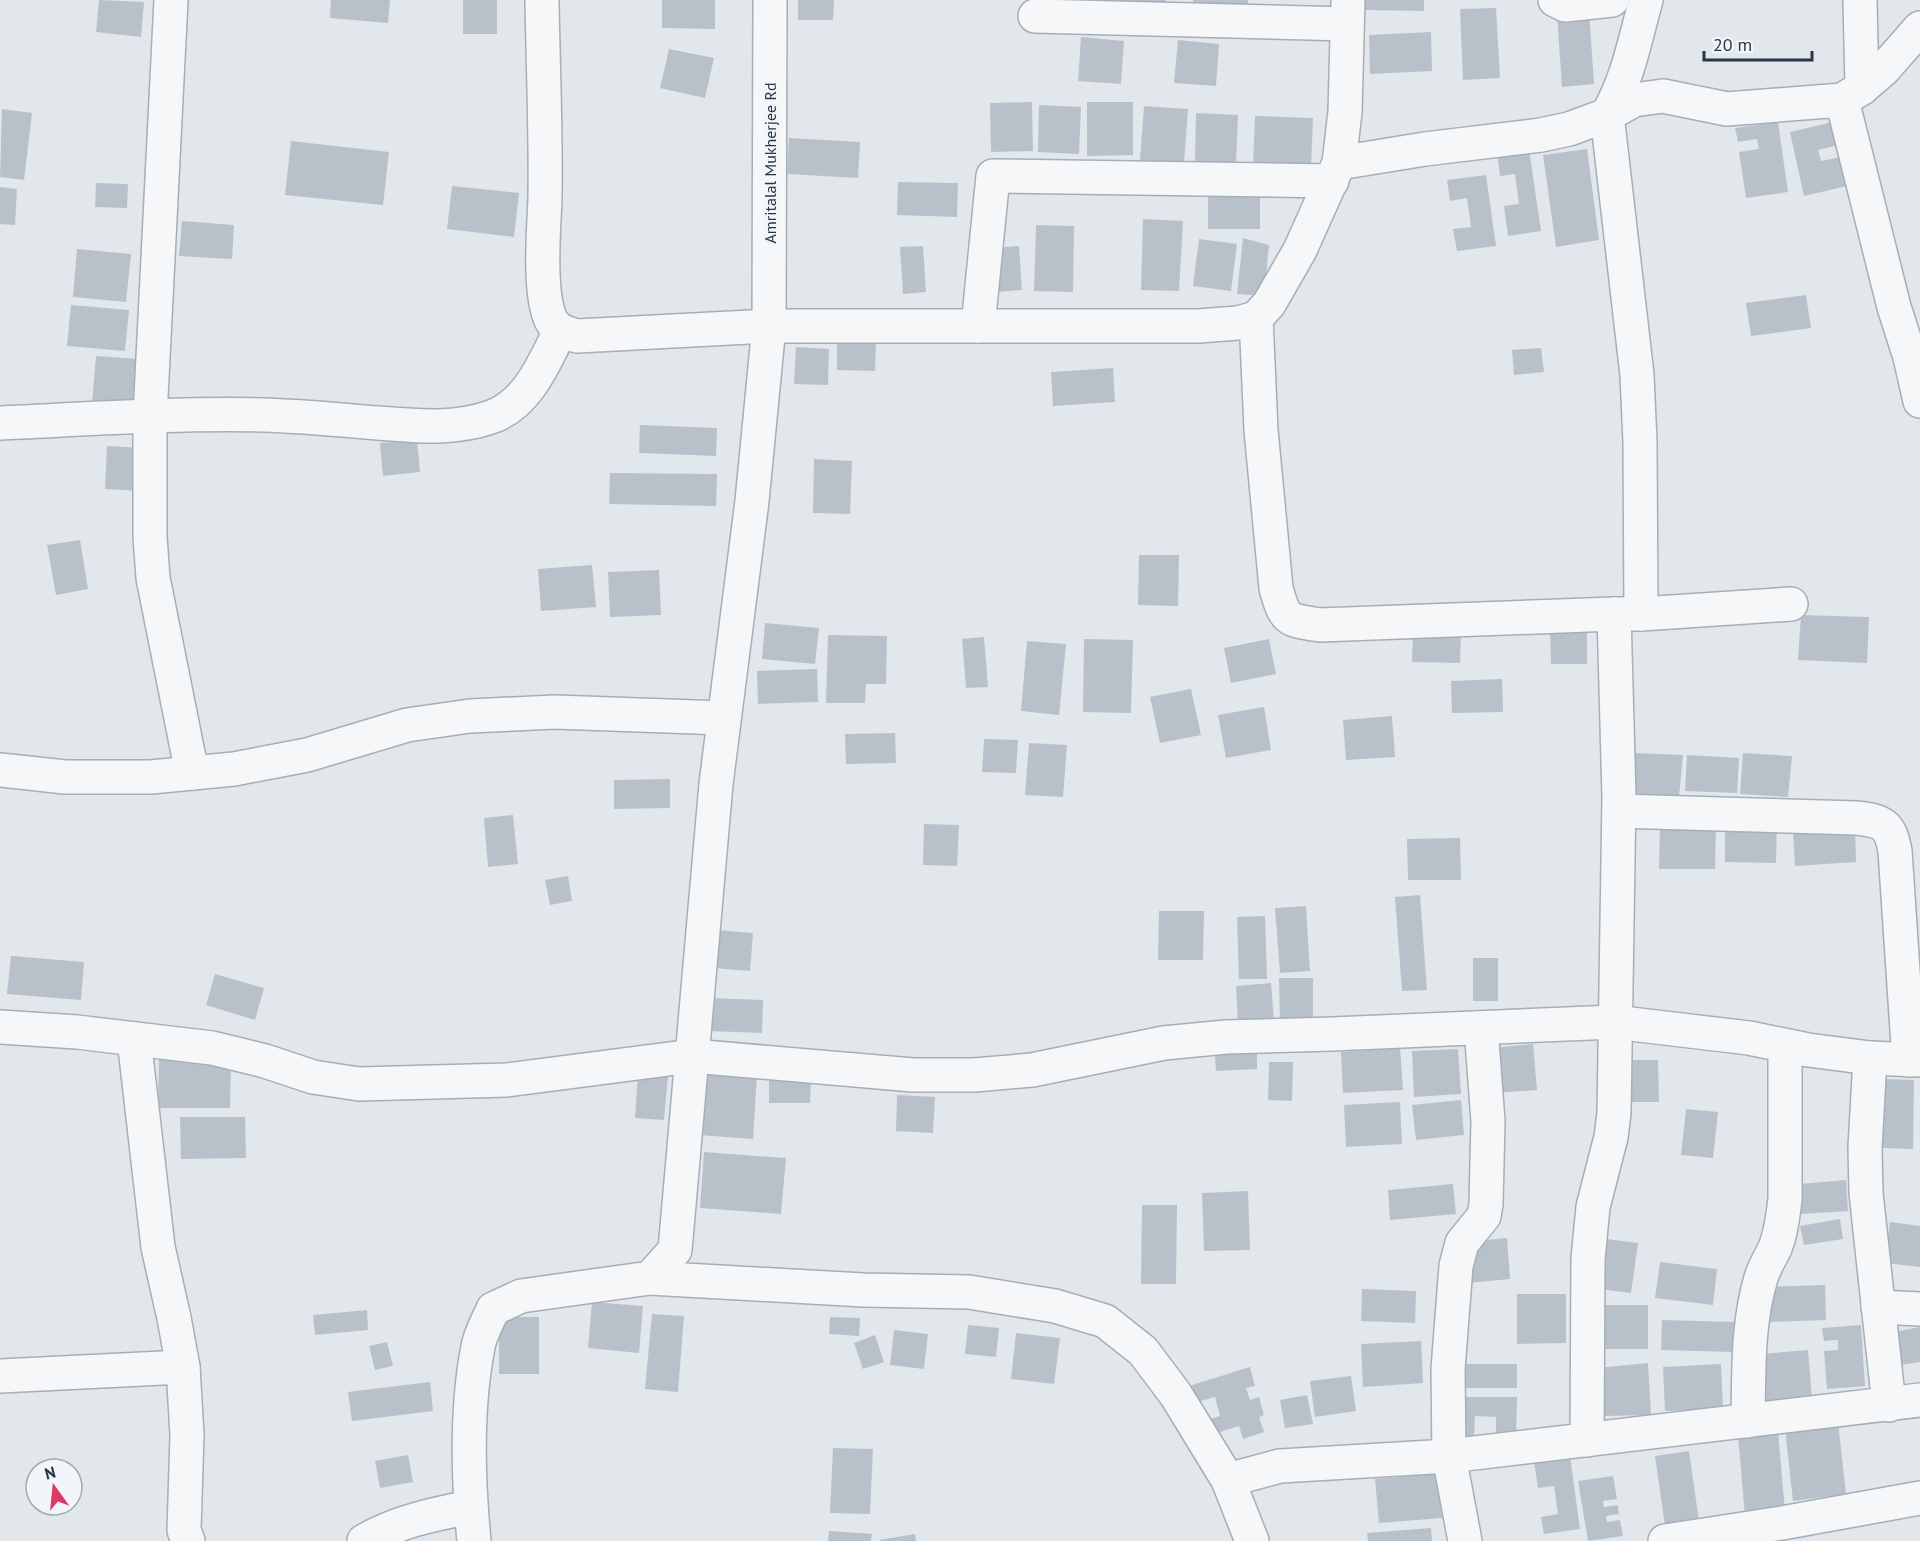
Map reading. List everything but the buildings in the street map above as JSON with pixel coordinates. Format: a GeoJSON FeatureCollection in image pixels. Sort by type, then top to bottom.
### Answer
{"type":"FeatureCollection","features":[{"type":"Feature","properties":{"kind":"street"},"geometry":{"type":"LineString","coordinates":[[171,0],[150,417],[150,537],[153,578],[192,773]]}},
{"type":"Feature","properties":{"kind":"street"},"geometry":{"type":"LineString","coordinates":[[542,0],[545,195],[543,259],[546,303],[551,321],[560,331],[577,336],[769,326],[1198,326],[1238,323],[1256,318],[1269,304],[1292,265],[1336,172],[1345,112],[1348,12],[1035,16]]}},
{"type":"Feature","properties":{"kind":"street","name":"Amritalal Mukherjee Rd"},"geometry":{"type":"LineString","coordinates":[[651,1278],[675,1251],[716,784],[752,501],[769,326],[770,0]]}},
{"type":"Feature","properties":{"kind":"street"},"geometry":{"type":"LineString","coordinates":[[1555,0],[1565,5],[1612,0]]}},
{"type":"Feature","properties":{"kind":"street"},"geometry":{"type":"LineString","coordinates":[[1587,1440],[1588,1259],[1593,1207],[1611,1137],[1614,1113],[1619,811],[1628,614],[1640,442],[1637,375],[1606,115],[1620,89],[1646,0]]}},
{"type":"Feature","properties":{"kind":"street"},"geometry":{"type":"LineString","coordinates":[[1860,0],[1852,94],[1894,307],[1910,357],[1920,401]]}},
{"type":"Feature","properties":{"kind":"street"},"geometry":{"type":"LineString","coordinates":[[978,326],[993,176],[1336,172],[1403,152],[1541,135],[1569,129],[1606,115],[1634,100],[1663,96],[1726,109],[1852,94],[1883,70],[1920,28]]}},
{"type":"Feature","properties":{"kind":"street"},"geometry":{"type":"LineString","coordinates":[[1256,318],[1261,430],[1276,588],[1282,612],[1295,621],[1320,625],[1628,614],[1791,604]]}},
{"type":"Feature","properties":{"kind":"street"},"geometry":{"type":"LineString","coordinates":[[0,423],[150,417],[264,416],[428,427],[462,425],[492,417],[511,406],[532,385],[560,331]]}},
{"type":"Feature","properties":{"kind":"street"},"geometry":{"type":"LineString","coordinates":[[0,770],[64,777],[151,777],[234,769],[307,755],[407,725],[470,716],[555,712],[724,718]]}},
{"type":"Feature","properties":{"kind":"street"},"geometry":{"type":"LineString","coordinates":[[0,1027],[77,1032],[212,1048],[265,1061],[313,1077],[358,1084],[507,1080],[692,1056],[913,1075],[974,1075],[1032,1070],[1164,1043],[1226,1037],[1614,1022],[1749,1038],[1785,1046],[1870,1058],[1914,1060],[1895,851],[1893,839],[1877,820],[1619,811]]}},
{"type":"Feature","properties":{"kind":"street"},"geometry":{"type":"LineString","coordinates":[[1465,1541],[1449,1456],[1448,1369],[1456,1266],[1462,1243],[1484,1216],[1486,1204],[1488,1131],[1481,1028]]}},
{"type":"Feature","properties":{"kind":"street"},"geometry":{"type":"LineString","coordinates":[[134,1039],[158,1247],[183,1367],[187,1435],[184,1530],[188,1541]]}},
{"type":"Feature","properties":{"kind":"street"},"geometry":{"type":"LineString","coordinates":[[1748,1421],[1753,1310],[1761,1276],[1776,1246],[1784,1207],[1785,1046]]}},
{"type":"Feature","properties":{"kind":"street"},"geometry":{"type":"LineString","coordinates":[[1228,1480],[1280,1466],[1449,1456],[1904,1402],[1878,1307],[1866,1193],[1864,1148],[1870,1058]]}},
{"type":"Feature","properties":{"kind":"street"},"geometry":{"type":"LineString","coordinates":[[474,1541],[471,1507],[472,1396],[478,1345],[493,1309],[521,1296],[651,1278],[863,1290],[969,1292],[1055,1306],[1106,1321],[1143,1351],[1176,1395],[1228,1480],[1252,1541]]}},
{"type":"Feature","properties":{"kind":"street"},"geometry":{"type":"LineString","coordinates":[[1878,1307],[1920,1309]]}},
{"type":"Feature","properties":{"kind":"street"},"geometry":{"type":"LineString","coordinates":[[0,1376],[183,1367]]}},
{"type":"Feature","properties":{"kind":"street"},"geometry":{"type":"LineString","coordinates":[[1665,1541],[1732,1536],[1920,1498]]}},
{"type":"Feature","properties":{"kind":"street"},"geometry":{"type":"LineString","coordinates":[[364,1541],[382,1530],[471,1507]]}}]}
